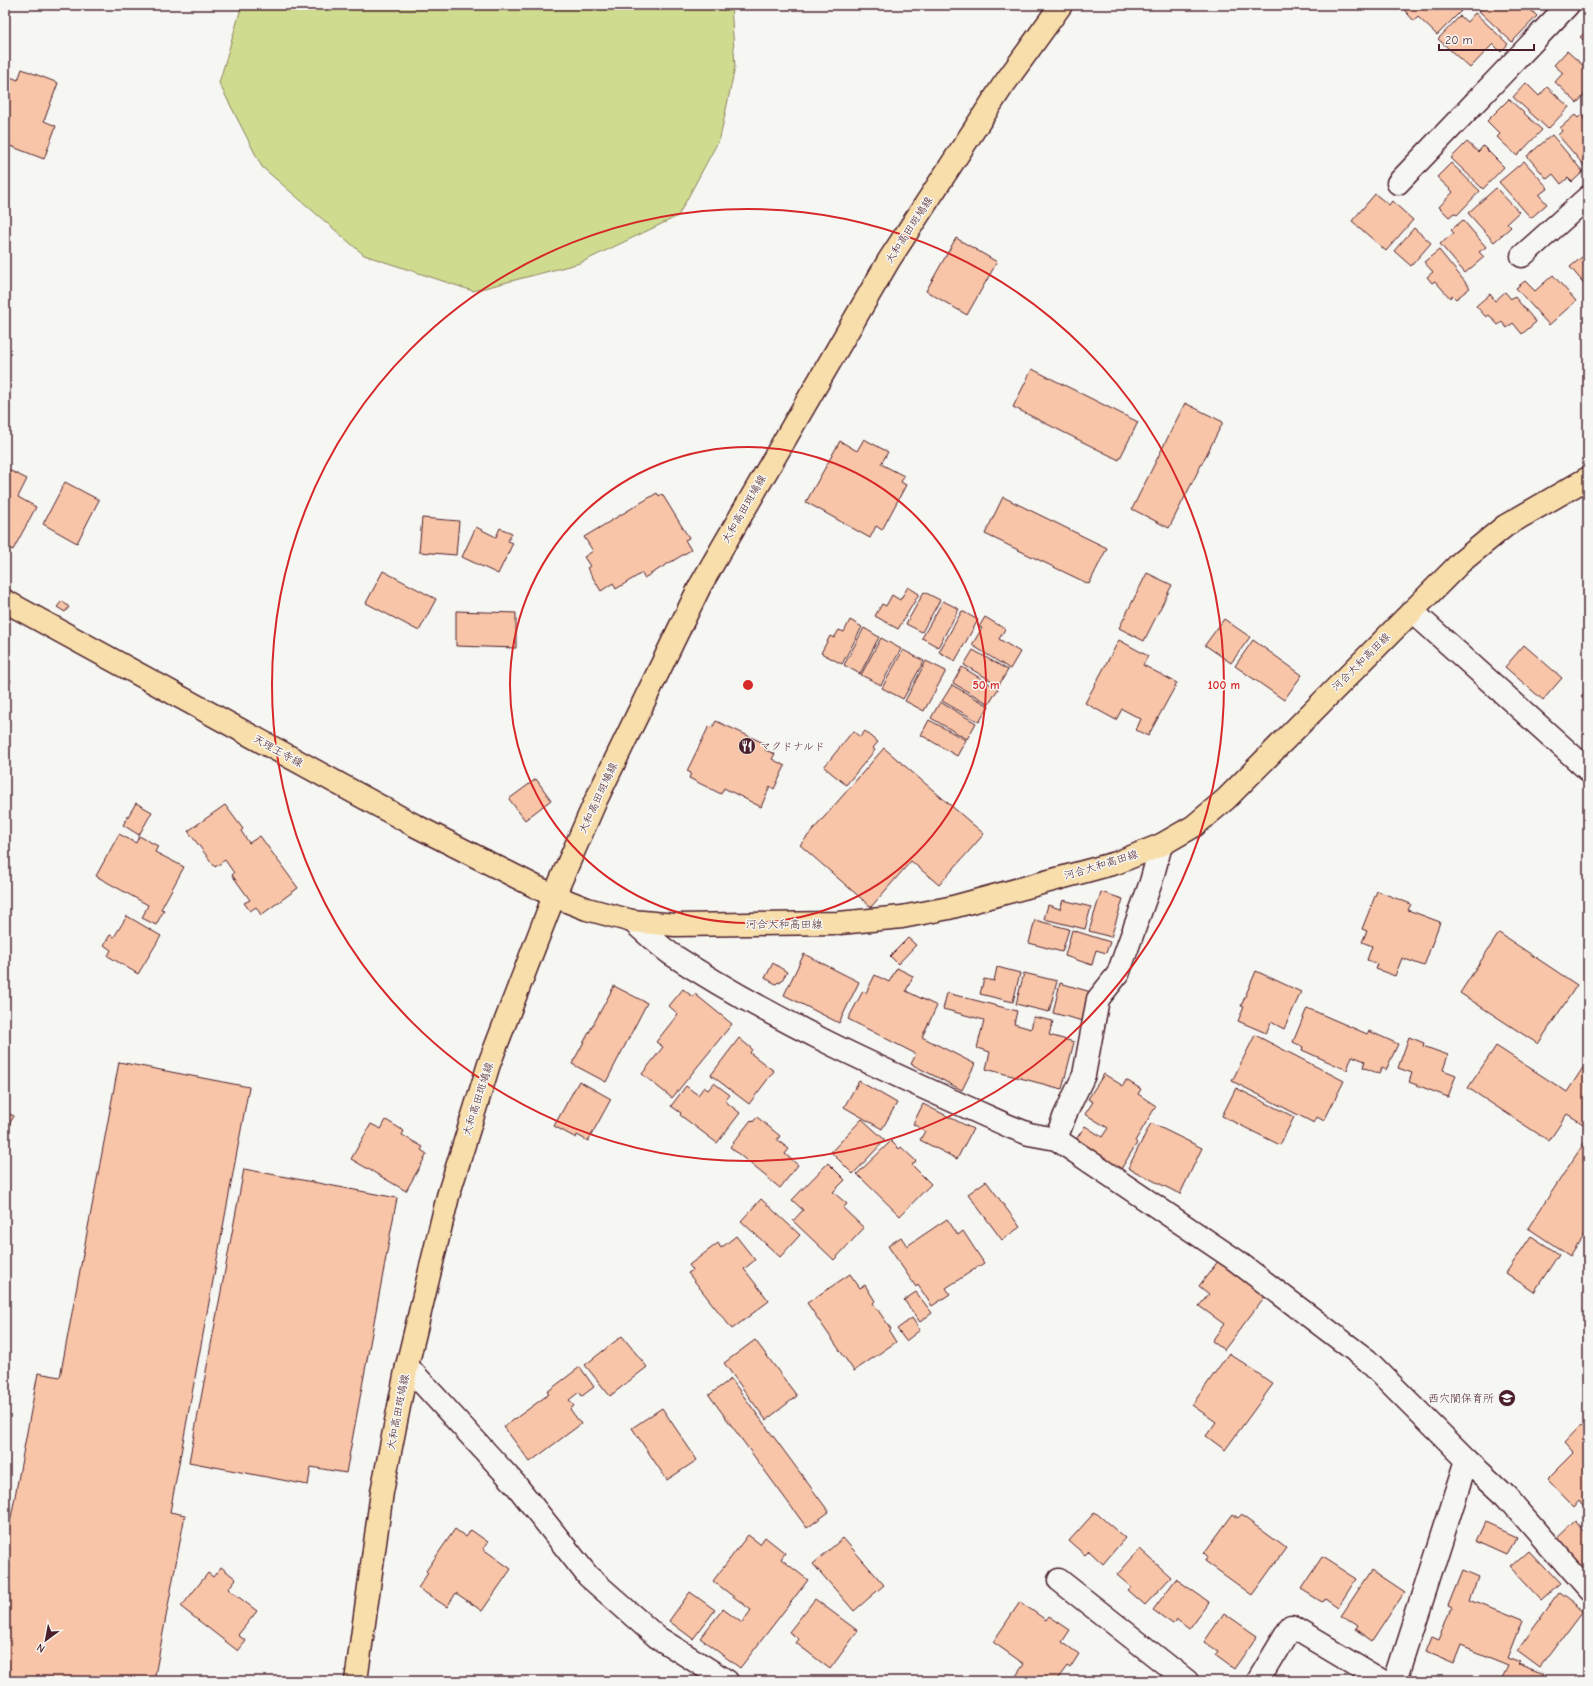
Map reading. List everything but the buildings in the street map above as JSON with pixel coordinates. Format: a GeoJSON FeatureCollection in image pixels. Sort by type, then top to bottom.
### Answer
{"type":"FeatureCollection","features":[{"type":"Feature","properties":{"kind":"main road","name":"大和高田斑鳩線"},"geometry":{"type":"LineString","coordinates":[[356,1681],[382,1492],[407,1366],[450,1189],[489,1064],[554,896],[596,800],[700,586],[889,260],[1002,87],[1061,5]]}},
{"type":"Feature","properties":{"kind":"main road","name":"河合大和高田線"},"geometry":{"type":"LineString","coordinates":[[554,896],[587,909],[632,921],[675,924],[839,923],[902,917],[949,908],[1108,865],[1161,845],[1194,826],[1226,799],[1461,562],[1505,526],[1588,478]]}},
{"type":"Feature","properties":{"kind":"main road","name":"天理王寺線"},"geometry":{"type":"LineString","coordinates":[[5,601],[414,825],[554,896]]}},
{"type":"Feature","properties":{"kind":"street"},"geometry":{"type":"LineString","coordinates":[[1398,183],[1568,5]]}},
{"type":"Feature","properties":{"kind":"street"},"geometry":{"type":"LineString","coordinates":[[1522,256],[1588,197]]}},
{"type":"Feature","properties":{"kind":"street"},"geometry":{"type":"LineString","coordinates":[[1412,611],[1588,770]]}},
{"type":"Feature","properties":{"kind":"street"},"geometry":{"type":"LineString","coordinates":[[1056,1139],[1065,1115],[1084,1075],[1098,999],[1118,974],[1151,882],[1161,845]]}},
{"type":"Feature","properties":{"kind":"street"},"geometry":{"type":"LineString","coordinates":[[632,921],[670,953],[789,1023],[904,1079],[1011,1127],[1029,1134],[1056,1139],[1234,1259],[1367,1360],[1467,1460],[1506,1496],[1588,1590]]}},
{"type":"Feature","properties":{"kind":"street"},"geometry":{"type":"LineString","coordinates":[[407,1366],[516,1485],[588,1576],[657,1637],[727,1681]]}},
{"type":"Feature","properties":{"kind":"street"},"geometry":{"type":"LineString","coordinates":[[1396,1681],[1467,1460]]}},
{"type":"Feature","properties":{"kind":"street"},"geometry":{"type":"LineString","coordinates":[[1059,1580],[1187,1681]]}},
{"type":"Feature","properties":{"kind":"street"},"geometry":{"type":"LineString","coordinates":[[1258,1681],[1291,1626],[1383,1681]]}},
{"type":"Feature","properties":{"kind":"green space"},"geometry":{"type":"Polygon","coordinates":[[[242,5],[731,5],[735,67],[720,138],[678,216],[580,263],[473,291],[364,255],[262,167],[219,83],[242,5]]]}},
{"type":"Feature","properties":{"kind":"place","name":"マクドナルド"},"geometry":{"type":"Point","coordinates":[747,746]}},
{"type":"Feature","properties":{"kind":"place","name":"西穴闇保育所"},"geometry":{"type":"Point","coordinates":[1507,1398]}}]}
